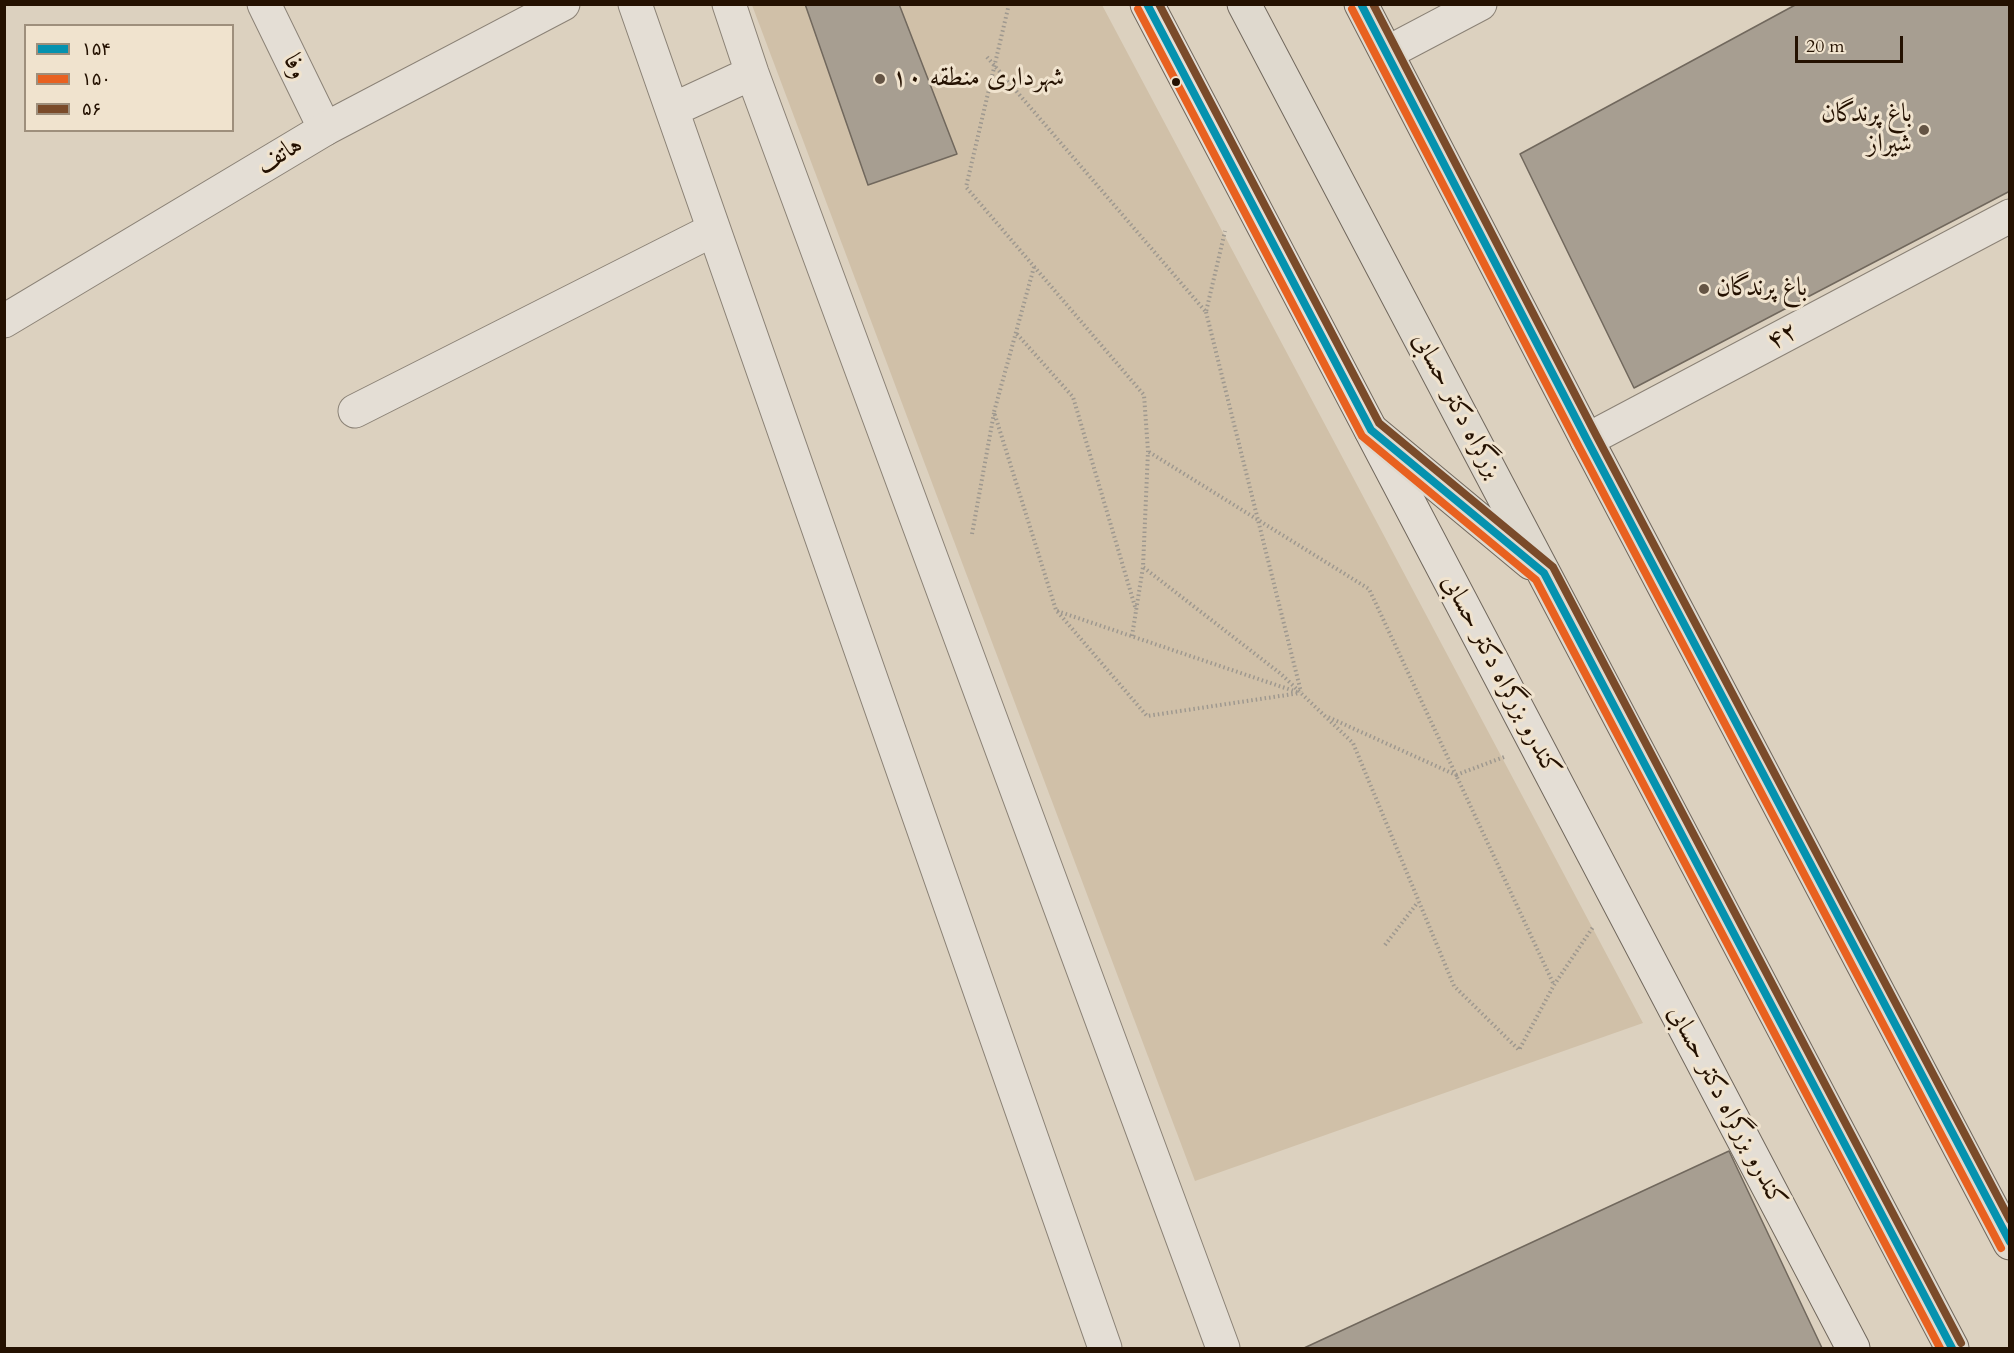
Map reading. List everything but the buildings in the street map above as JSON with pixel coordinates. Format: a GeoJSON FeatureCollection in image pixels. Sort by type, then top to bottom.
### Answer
{"type":"FeatureCollection","features":[{"type":"Feature","properties":{"kind":"highway","name":"بزرگراه دکتر حسابی"},"geometry":{"type":"LineString","coordinates":[[1245,4],[1952,1348]]}},
{"type":"Feature","properties":{"kind":"highway"},"geometry":{"type":"LineString","coordinates":[[1361,4],[1587,440],[2010,1243]]}},
{"type":"Feature","properties":{"kind":"highway"},"geometry":{"type":"LineString","coordinates":[[1371,430],[1544,573]]}},
{"type":"Feature","properties":{"kind":"street","name":"وفا"},"geometry":{"type":"LineString","coordinates":[[264,4],[325,129]]}},
{"type":"Feature","properties":{"kind":"street"},"geometry":{"type":"LineString","coordinates":[[634,4],[1105,1348]]}},
{"type":"Feature","properties":{"kind":"street"},"geometry":{"type":"LineString","coordinates":[[729,4],[752,73],[1223,1348]]}},
{"type":"Feature","properties":{"kind":"street","name":"کندرو بزرگراه دکتر حسابی"},"geometry":{"type":"LineString","coordinates":[[1147,4],[1853,1348]]}},
{"type":"Feature","properties":{"kind":"street"},"geometry":{"type":"LineString","coordinates":[[1387,53],[1480,4]]}},
{"type":"Feature","properties":{"kind":"street","name":"هاتف"},"geometry":{"type":"LineString","coordinates":[[4,321],[325,129],[556,6]]}},
{"type":"Feature","properties":{"kind":"street"},"geometry":{"type":"LineString","coordinates":[[672,110],[752,73]]}},
{"type":"Feature","properties":{"kind":"street","name":"۴۲"},"geometry":{"type":"LineString","coordinates":[[1587,440],[2010,216]]}},
{"type":"Feature","properties":{"kind":"street"},"geometry":{"type":"LineString","coordinates":[[355,411],[713,230]]}},
{"type":"Feature","properties":{"kind":"path"},"geometry":{"type":"LineString","coordinates":[[1009,4],[966,187],[1144,395],[1148,451],[1143,567],[1132,636]]}},
{"type":"Feature","properties":{"kind":"path"},"geometry":{"type":"LineString","coordinates":[[987,57],[1206,312],[1301,693]]}},
{"type":"Feature","properties":{"kind":"path"},"geometry":{"type":"LineString","coordinates":[[1206,312],[1238,178]]}},
{"type":"Feature","properties":{"kind":"path"},"geometry":{"type":"LineString","coordinates":[[972,534],[994,412],[1035,267]]}},
{"type":"Feature","properties":{"kind":"path"},"geometry":{"type":"LineString","coordinates":[[1016,333],[1073,397],[1136,610]]}},
{"type":"Feature","properties":{"kind":"path"},"geometry":{"type":"LineString","coordinates":[[994,412],[1056,610],[1147,716],[1301,693]]}},
{"type":"Feature","properties":{"kind":"path"},"geometry":{"type":"LineString","coordinates":[[1148,451],[1369,589],[1554,985]]}},
{"type":"Feature","properties":{"kind":"path"},"geometry":{"type":"LineString","coordinates":[[1143,567],[1281,674],[1353,743],[1454,986],[1519,1050],[1554,985],[1615,894]]}},
{"type":"Feature","properties":{"kind":"path"},"geometry":{"type":"LineString","coordinates":[[1056,610],[1301,693]]}},
{"type":"Feature","properties":{"kind":"path"},"geometry":{"type":"LineString","coordinates":[[1325,716],[1455,775],[1537,745]]}},
{"type":"Feature","properties":{"kind":"path"},"geometry":{"type":"LineString","coordinates":[[1385,945],[1419,902]]}},
{"type":"Feature","properties":{"kind":"shaded area"},"geometry":{"type":"Polygon","coordinates":[[[752,5],[1102,5],[1643,1023],[1195,1181],[752,5]]]}},
{"type":"Feature","properties":{"kind":"transit line","name":"۱۵۴"},"geometry":{"type":"LineString","coordinates":[[1147,4],[1371,430],[1544,573],[1952,1348]]}},
{"type":"Feature","properties":{"kind":"transit line","name":"۵۶"},"geometry":{"type":"LineString","coordinates":[[1159,4],[1379,423],[1553,567],[1961,1343]]}},
{"type":"Feature","properties":{"kind":"transit line","name":"۱۵۴"},"geometry":{"type":"LineString","coordinates":[[1361,4],[1587,440],[2010,1242]]}},
{"type":"Feature","properties":{"kind":"transit line","name":"۵۶"},"geometry":{"type":"LineString","coordinates":[[1373,4],[1596,435],[2010,1220]]}},
{"type":"Feature","properties":{"kind":"transit line","name":"۱۵۰"},"geometry":{"type":"LineString","coordinates":[[1138,9],[1362,436],[1536,580],[1940,1348]]}},
{"type":"Feature","properties":{"kind":"transit line","name":"۱۵۰"},"geometry":{"type":"LineString","coordinates":[[1352,9],[1578,445],[2001,1248]]}},
{"type":"Feature","properties":{"kind":"place","name":"شهرداری منطقه ۱۰"},"geometry":{"type":"Point","coordinates":[880,79]}},
{"type":"Feature","properties":{"kind":"place","name":"باغ پرندگان شیراز"},"geometry":{"type":"Point","coordinates":[1924,130]}},
{"type":"Feature","properties":{"kind":"place","name":"باغ پرندگان"},"geometry":{"type":"Point","coordinates":[1704,289]}}]}
